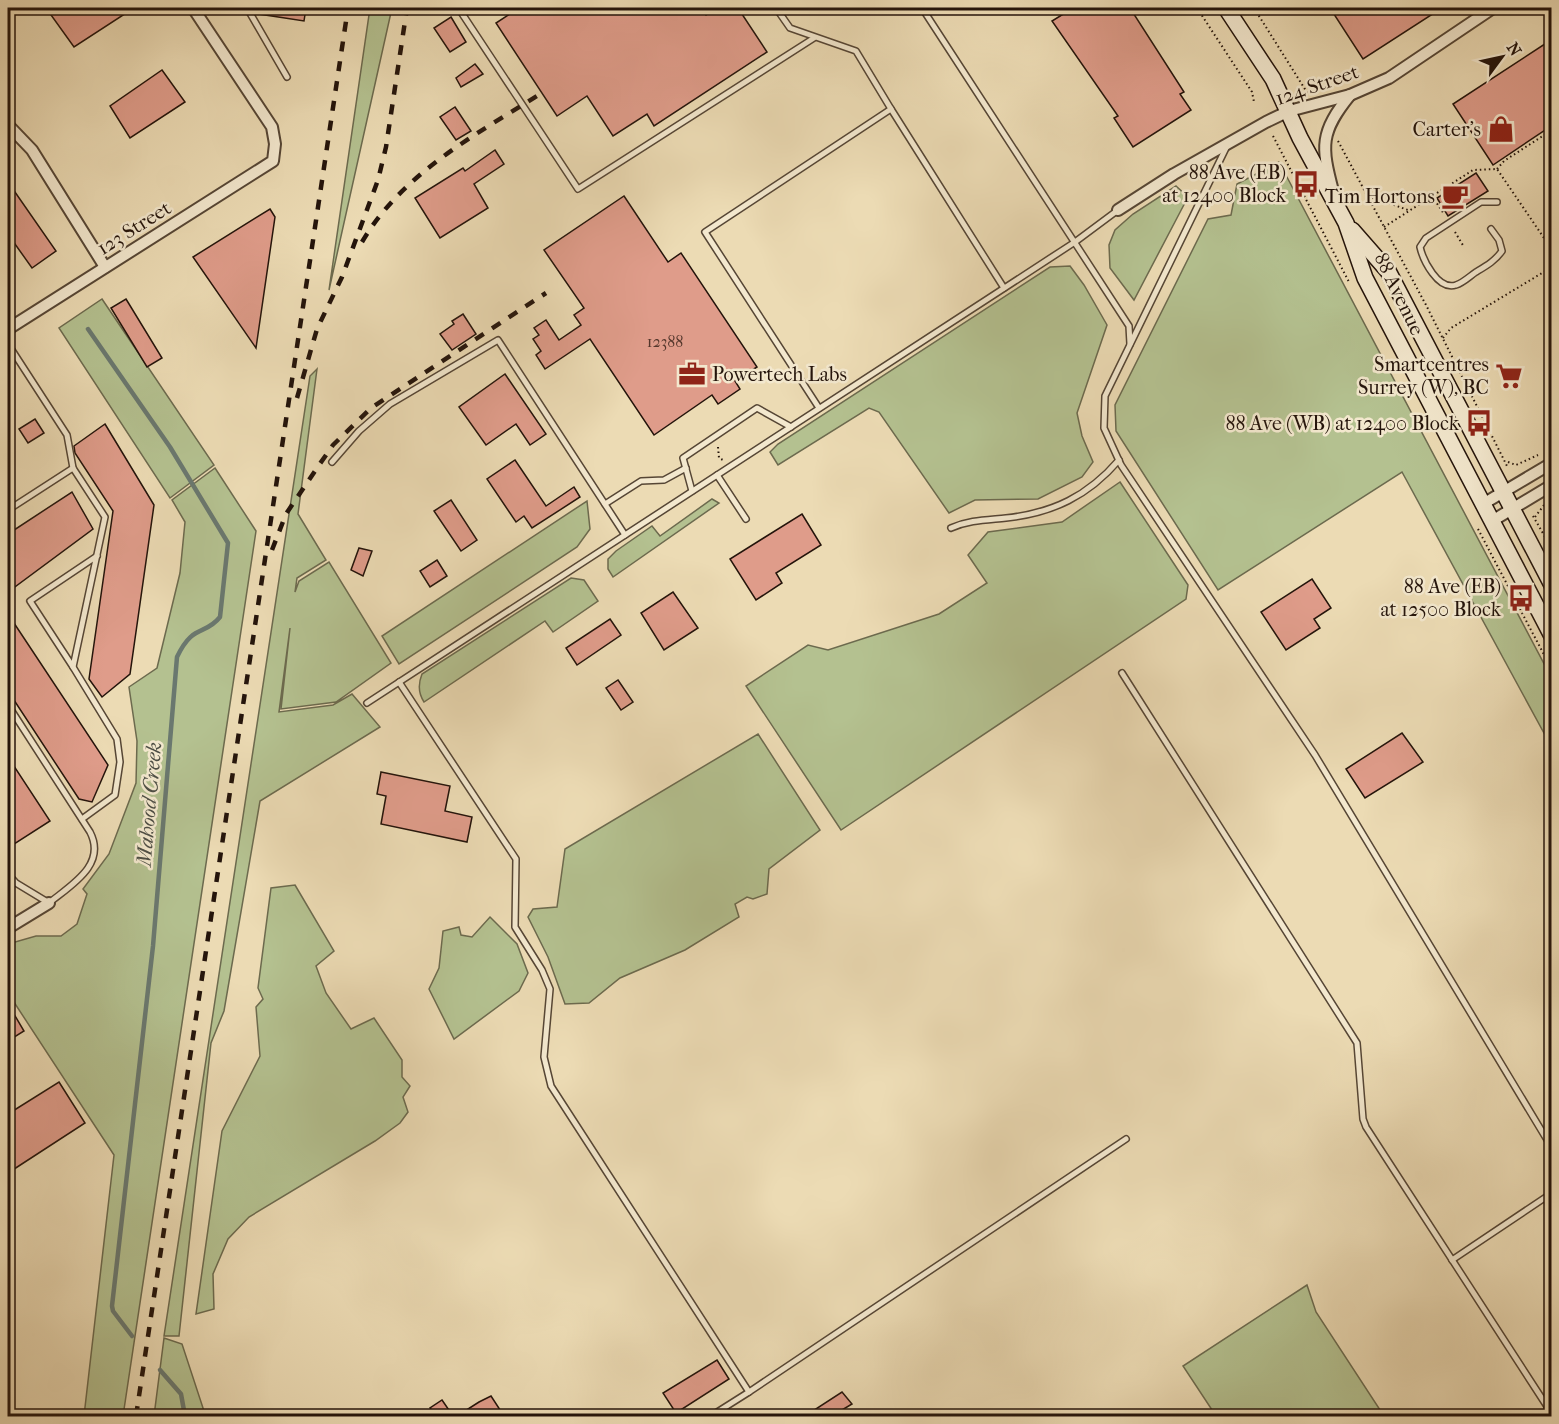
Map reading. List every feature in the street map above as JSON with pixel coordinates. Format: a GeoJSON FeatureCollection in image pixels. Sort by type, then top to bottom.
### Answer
{"type":"FeatureCollection","features":[{"type":"Feature","properties":{"kind":"main road","name":"88 Avenue"},"geometry":{"type":"LineString","coordinates":[[1226,8],[1273,79],[1300,138],[1346,223],[1365,278],[1551,636]]}},
{"type":"Feature","properties":{"kind":"main road","name":"88 Avenue"},"geometry":{"type":"LineString","coordinates":[[1346,223],[1388,271],[1551,585]]}},
{"type":"Feature","properties":{"kind":"street","name":"123 Street"},"geometry":{"type":"LineString","coordinates":[[8,329],[273,161],[272,127],[193,8]]}},
{"type":"Feature","properties":{"kind":"street","name":"124 Street"},"geometry":{"type":"LineString","coordinates":[[1118,210],[1229,142],[1289,111],[1350,94],[1389,78],[1493,8]]}},
{"type":"Feature","properties":{"kind":"street"},"geometry":{"type":"LineString","coordinates":[[1337,204],[1323,152],[1330,124],[1350,94]]}},
{"type":"Feature","properties":{"kind":"street"},"geometry":{"type":"LineString","coordinates":[[8,125],[32,150],[105,267]]}},
{"type":"Feature","properties":{"kind":"street"},"geometry":{"type":"LineString","coordinates":[[1483,504],[1551,463]]}},
{"type":"Feature","properties":{"kind":"street"},"geometry":{"type":"LineString","coordinates":[[1492,521],[1551,485]]}},
{"type":"Feature","properties":{"kind":"street"},"geometry":{"type":"LineString","coordinates":[[8,928],[49,903]]}},
{"type":"Feature","properties":{"kind":"lane"},"geometry":{"type":"LineString","coordinates":[[248,8],[287,77]]}},
{"type":"Feature","properties":{"kind":"lane"},"geometry":{"type":"LineString","coordinates":[[462,8],[459,9],[578,189],[814,38]]}},
{"type":"Feature","properties":{"kind":"lane"},"geometry":{"type":"LineString","coordinates":[[776,8],[790,28],[856,51],[1004,288]]}},
{"type":"Feature","properties":{"kind":"lane"},"geometry":{"type":"LineString","coordinates":[[922,8],[1128,326],[1130,345]]}},
{"type":"Feature","properties":{"kind":"lane"},"geometry":{"type":"LineString","coordinates":[[819,408],[705,232],[891,109]]}},
{"type":"Feature","properties":{"kind":"lane"},"geometry":{"type":"LineString","coordinates":[[1229,142],[1105,396],[1104,428],[1119,460],[1315,755],[1551,1148]]}},
{"type":"Feature","properties":{"kind":"lane"},"geometry":{"type":"LineString","coordinates":[[1491,229],[1499,240],[1502,251],[1497,259],[1456,285],[1446,286],[1438,279],[1422,256],[1420,247],[1426,238],[1481,202],[1497,202]]}},
{"type":"Feature","properties":{"kind":"lane"},"geometry":{"type":"LineString","coordinates":[[367,703],[1075,242],[1118,210]]}},
{"type":"Feature","properties":{"kind":"lane"},"geometry":{"type":"LineString","coordinates":[[332,462],[358,431],[390,404],[498,340],[625,535]]}},
{"type":"Feature","properties":{"kind":"lane"},"geometry":{"type":"LineString","coordinates":[[8,344],[67,435],[73,468],[105,517],[73,667]]}},
{"type":"Feature","properties":{"kind":"lane"},"geometry":{"type":"LineString","coordinates":[[692,491],[683,458],[757,408],[791,427]]}},
{"type":"Feature","properties":{"kind":"lane"},"geometry":{"type":"LineString","coordinates":[[951,528],[969,520],[1041,513],[1060,506],[1088,491],[1119,460]]}},
{"type":"Feature","properties":{"kind":"lane"},"geometry":{"type":"LineString","coordinates":[[8,510],[73,468]]}},
{"type":"Feature","properties":{"kind":"lane"},"geometry":{"type":"LineString","coordinates":[[605,504],[641,481],[664,480],[686,468]]}},
{"type":"Feature","properties":{"kind":"lane"},"geometry":{"type":"LineString","coordinates":[[717,475],[746,519]]}},
{"type":"Feature","properties":{"kind":"lane"},"geometry":{"type":"LineString","coordinates":[[82,819],[115,795],[120,762],[117,739],[30,601],[97,556]]}},
{"type":"Feature","properties":{"kind":"lane"},"geometry":{"type":"LineString","coordinates":[[1122,673],[1358,1043],[1362,1119],[1366,1128],[1551,1414]]}},
{"type":"Feature","properties":{"kind":"lane"},"geometry":{"type":"LineString","coordinates":[[399,682],[516,859],[515,927],[542,970],[550,989],[544,1057],[551,1086],[749,1392]]}},
{"type":"Feature","properties":{"kind":"lane"},"geometry":{"type":"LineString","coordinates":[[8,705],[94,840],[94,859],[84,874],[49,903],[16,884],[8,874]]}},
{"type":"Feature","properties":{"kind":"lane"},"geometry":{"type":"LineString","coordinates":[[711,1416],[1126,1139]]}},
{"type":"Feature","properties":{"kind":"lane"},"geometry":{"type":"LineString","coordinates":[[1452,1260],[1551,1193]]}},
{"type":"Feature","properties":{"kind":"path"},"geometry":{"type":"LineString","coordinates":[[1197,8],[1252,92],[1254,102]]}},
{"type":"Feature","properties":{"kind":"path"},"geometry":{"type":"LineString","coordinates":[[1254,8],[1304,87]]}},
{"type":"Feature","properties":{"kind":"path"},"geometry":{"type":"LineString","coordinates":[[1497,169],[1504,161],[1551,130]]}},
{"type":"Feature","properties":{"kind":"path"},"geometry":{"type":"LineString","coordinates":[[1338,140],[1443,338],[1508,469]]}},
{"type":"Feature","properties":{"kind":"path"},"geometry":{"type":"LineString","coordinates":[[1300,187],[1306,184]]}},
{"type":"Feature","properties":{"kind":"path"},"geometry":{"type":"LineString","coordinates":[[1368,196],[1392,207],[1410,211]]}},
{"type":"Feature","properties":{"kind":"path"},"geometry":{"type":"LineString","coordinates":[[1432,196],[1464,247]]}},
{"type":"Feature","properties":{"kind":"path"},"geometry":{"type":"LineString","coordinates":[[1443,338],[1451,328],[1551,267]]}},
{"type":"Feature","properties":{"kind":"path"},"geometry":{"type":"LineString","coordinates":[[717,435],[719,458],[730,466]]}},
{"type":"Feature","properties":{"kind":"path"},"geometry":{"type":"LineString","coordinates":[[1506,462],[1516,465],[1541,454]]}},
{"type":"Feature","properties":{"kind":"path"},"geometry":{"type":"LineString","coordinates":[[1535,517],[1551,501]]}},
{"type":"Feature","properties":{"kind":"path"},"geometry":{"type":"LineString","coordinates":[[1530,516],[1535,517]]}},
{"type":"Feature","properties":{"kind":"path"},"geometry":{"type":"LineString","coordinates":[[1535,517],[1551,549]]}},
{"type":"Feature","properties":{"kind":"green space"},"geometry":{"type":"Polygon","coordinates":[[[370,8],[392,8],[329,290],[370,8]]]}},
{"type":"Feature","properties":{"kind":"green space"},"geometry":{"type":"Polygon","coordinates":[[[1279,162],[1551,677],[1551,746],[1402,472],[1218,590],[1116,431],[1115,405],[1208,219],[1231,215],[1237,184],[1279,162]]]}},
{"type":"Feature","properties":{"kind":"green space"},"geometry":{"type":"Polygon","coordinates":[[[1176,186],[1188,197],[1134,300],[1110,268],[1109,245],[1115,230],[1133,214],[1176,186]]]}},
{"type":"Feature","properties":{"kind":"green space"},"geometry":{"type":"Polygon","coordinates":[[[1070,266],[1107,325],[1077,413],[1082,436],[1093,462],[1082,477],[1038,499],[975,500],[949,513],[879,412],[869,408],[778,465],[770,452],[778,444],[1050,267],[1070,266]]]}},
{"type":"Feature","properties":{"kind":"green space"},"geometry":{"type":"Polygon","coordinates":[[[102,299],[214,465],[170,498],[59,328],[102,299]]]}},
{"type":"Feature","properties":{"kind":"green space"},"geometry":{"type":"Polygon","coordinates":[[[317,369],[298,514],[326,560],[297,578],[295,592],[299,581],[329,562],[391,663],[336,702],[281,709],[290,628],[279,712],[333,705],[352,694],[380,727],[260,801],[224,1011],[211,1043],[179,1336],[164,1336],[310,376],[317,369]]]}},
{"type":"Feature","properties":{"kind":"green space"},"geometry":{"type":"Polygon","coordinates":[[[215,468],[256,531],[123,1416],[84,1416],[114,1155],[8,993],[8,944],[36,936],[61,936],[77,924],[87,894],[83,889],[109,854],[136,783],[137,741],[129,687],[157,668],[180,573],[185,522],[172,500],[215,468]]]}},
{"type":"Feature","properties":{"kind":"green space"},"geometry":{"type":"Polygon","coordinates":[[[1120,482],[1188,585],[1186,599],[841,830],[746,686],[808,645],[828,650],[939,614],[987,583],[968,555],[988,532],[1062,522],[1120,482]]]}},
{"type":"Feature","properties":{"kind":"green space"},"geometry":{"type":"Polygon","coordinates":[[[712,499],[719,503],[613,577],[608,569],[608,559],[616,551],[652,526],[660,536],[712,499]]]}},
{"type":"Feature","properties":{"kind":"green space"},"geometry":{"type":"Polygon","coordinates":[[[587,501],[590,529],[577,547],[399,664],[382,636],[587,501]]]}},
{"type":"Feature","properties":{"kind":"green space"},"geometry":{"type":"Polygon","coordinates":[[[571,578],[584,580],[598,601],[553,632],[545,621],[424,702],[419,688],[422,674],[571,578]]]}},
{"type":"Feature","properties":{"kind":"green space"},"geometry":{"type":"Polygon","coordinates":[[[758,734],[820,830],[769,869],[767,894],[753,899],[747,897],[735,904],[739,917],[685,950],[620,978],[589,1003],[565,1004],[548,957],[528,917],[533,909],[557,907],[565,849],[758,734]]]}},
{"type":"Feature","properties":{"kind":"green space"},"geometry":{"type":"Polygon","coordinates":[[[295,885],[334,951],[316,966],[326,993],[351,1029],[374,1018],[402,1060],[402,1077],[410,1086],[403,1097],[408,1112],[400,1123],[375,1141],[249,1217],[228,1239],[213,1274],[214,1309],[196,1314],[222,1131],[260,1056],[256,1007],[263,999],[258,988],[271,888],[295,885]]]}},
{"type":"Feature","properties":{"kind":"green space"},"geometry":{"type":"Polygon","coordinates":[[[490,917],[517,944],[528,973],[519,991],[454,1039],[429,989],[439,968],[443,931],[459,927],[461,935],[472,937],[490,917]]]}},
{"type":"Feature","properties":{"kind":"green space"},"geometry":{"type":"Polygon","coordinates":[[[1307,1285],[1316,1312],[1384,1416],[1216,1416],[1183,1366],[1307,1285]]]}},
{"type":"Feature","properties":{"kind":"green space"},"geometry":{"type":"Polygon","coordinates":[[[164,1338],[182,1344],[204,1411],[203,1416],[154,1416],[164,1338]]]}},
{"type":"Feature","properties":{"kind":"building"},"geometry":{"type":"Polygon","coordinates":[[[46,8],[134,8],[74,47],[46,8]]]}},
{"type":"Feature","properties":{"kind":"building"},"geometry":{"type":"Polygon","coordinates":[[[259,8],[306,8],[304,21],[259,14],[259,8]]]}},
{"type":"Feature","properties":{"kind":"building"},"geometry":{"type":"Polygon","coordinates":[[[519,8],[682,8],[685,12],[693,8],[701,8],[706,15],[717,8],[738,8],[767,52],[654,126],[647,114],[613,136],[587,96],[557,116],[496,23],[519,8]]]}},
{"type":"Feature","properties":{"kind":"building"},"geometry":{"type":"Polygon","coordinates":[[[1073,8],[1130,8],[1184,92],[1180,94],[1191,110],[1133,147],[1114,118],[1118,116],[1052,21],[1073,8]]]}},
{"type":"Feature","properties":{"kind":"building"},"geometry":{"type":"Polygon","coordinates":[[[1330,8],[1442,8],[1363,59],[1330,8]]]}},
{"type":"Feature","properties":{"kind":"building"},"geometry":{"type":"Polygon","coordinates":[[[451,17],[466,42],[450,52],[434,28],[451,17]]]}},
{"type":"Feature","properties":{"kind":"building"},"geometry":{"type":"Polygon","coordinates":[[[1551,40],[1551,126],[1493,165],[1453,104],[1551,40]]]}},
{"type":"Feature","properties":{"kind":"building"},"geometry":{"type":"Polygon","coordinates":[[[475,64],[483,74],[461,87],[456,78],[475,64]]]}},
{"type":"Feature","properties":{"kind":"building"},"geometry":{"type":"Polygon","coordinates":[[[162,70],[185,102],[130,138],[110,106],[162,70]]]}},
{"type":"Feature","properties":{"kind":"building"},"geometry":{"type":"Polygon","coordinates":[[[455,107],[471,131],[456,140],[440,117],[455,107]]]}},
{"type":"Feature","properties":{"kind":"building"},"geometry":{"type":"Polygon","coordinates":[[[495,150],[504,164],[474,184],[488,208],[440,238],[415,198],[463,168],[465,171],[495,150]]]}},
{"type":"Feature","properties":{"kind":"building"},"geometry":{"type":"Polygon","coordinates":[[[1476,173],[1488,191],[1448,216],[1437,198],[1476,173]]]}},
{"type":"Feature","properties":{"kind":"building"},"geometry":{"type":"Polygon","coordinates":[[[8,182],[56,251],[32,268],[15,244],[8,248],[8,182]]]}},
{"type":"Feature","properties":{"kind":"building"},"geometry":{"type":"Polygon","coordinates":[[[624,196],[668,262],[681,253],[757,367],[735,381],[740,389],[718,404],[712,395],[654,435],[590,339],[545,369],[536,355],[541,351],[533,339],[539,335],[534,328],[546,320],[559,340],[581,325],[574,315],[584,308],[544,250],[624,196]]]}},
{"type":"Feature","properties":{"kind":"building"},"geometry":{"type":"Polygon","coordinates":[[[270,209],[275,217],[256,348],[193,257],[270,209]]]}},
{"type":"Feature","properties":{"kind":"building"},"geometry":{"type":"Polygon","coordinates":[[[126,299],[162,358],[147,367],[111,308],[126,299]]]}},
{"type":"Feature","properties":{"kind":"building"},"geometry":{"type":"Polygon","coordinates":[[[463,314],[476,334],[452,350],[440,334],[454,324],[452,321],[463,314]]]}},
{"type":"Feature","properties":{"kind":"building"},"geometry":{"type":"Polygon","coordinates":[[[505,374],[546,434],[530,445],[516,424],[486,445],[459,407],[505,374]]]}},
{"type":"Feature","properties":{"kind":"building"},"geometry":{"type":"Polygon","coordinates":[[[35,419],[44,433],[28,443],[19,429],[35,419]]]}},
{"type":"Feature","properties":{"kind":"building"},"geometry":{"type":"Polygon","coordinates":[[[105,424],[154,505],[130,674],[102,697],[89,679],[113,511],[75,453],[74,446],[105,424]]]}},
{"type":"Feature","properties":{"kind":"building"},"geometry":{"type":"Polygon","coordinates":[[[515,460],[546,506],[574,487],[580,497],[532,528],[524,516],[516,522],[487,479],[515,460]]]}},
{"type":"Feature","properties":{"kind":"building"},"geometry":{"type":"Polygon","coordinates":[[[72,492],[93,529],[8,592],[8,534],[72,492]]]}},
{"type":"Feature","properties":{"kind":"building"},"geometry":{"type":"Polygon","coordinates":[[[451,500],[477,540],[461,551],[434,511],[451,500]]]}},
{"type":"Feature","properties":{"kind":"building"},"geometry":{"type":"Polygon","coordinates":[[[802,514],[821,545],[776,573],[782,583],[756,600],[730,559],[802,514]]]}},
{"type":"Feature","properties":{"kind":"building"},"geometry":{"type":"Polygon","coordinates":[[[359,548],[372,551],[363,576],[351,570],[359,548]]]}},
{"type":"Feature","properties":{"kind":"building"},"geometry":{"type":"Polygon","coordinates":[[[437,560],[447,576],[430,587],[420,571],[437,560]]]}},
{"type":"Feature","properties":{"kind":"building"},"geometry":{"type":"Polygon","coordinates":[[[1312,579],[1331,608],[1314,619],[1320,628],[1286,650],[1261,612],[1312,579]]]}},
{"type":"Feature","properties":{"kind":"building"},"geometry":{"type":"Polygon","coordinates":[[[673,592],[698,628],[664,650],[641,613],[673,592]]]}},
{"type":"Feature","properties":{"kind":"building"},"geometry":{"type":"Polygon","coordinates":[[[8,614],[108,765],[92,802],[79,799],[8,691],[8,614]]]}},
{"type":"Feature","properties":{"kind":"building"},"geometry":{"type":"Polygon","coordinates":[[[610,619],[621,635],[577,665],[566,648],[610,619]]]}},
{"type":"Feature","properties":{"kind":"building"},"geometry":{"type":"Polygon","coordinates":[[[618,680],[633,702],[621,710],[606,688],[618,680]]]}},
{"type":"Feature","properties":{"kind":"building"},"geometry":{"type":"Polygon","coordinates":[[[1402,733],[1423,762],[1365,798],[1346,769],[1402,733]]]}},
{"type":"Feature","properties":{"kind":"building"},"geometry":{"type":"Polygon","coordinates":[[[8,757],[50,821],[8,848],[8,757]]]}},
{"type":"Feature","properties":{"kind":"building"},"geometry":{"type":"Polygon","coordinates":[[[381,772],[450,786],[445,811],[472,817],[467,842],[381,824],[386,796],[377,794],[381,772]]]}},
{"type":"Feature","properties":{"kind":"building"},"geometry":{"type":"Polygon","coordinates":[[[8,1004],[24,1031],[8,1041],[8,1004]]]}},
{"type":"Feature","properties":{"kind":"building"},"geometry":{"type":"Polygon","coordinates":[[[59,1082],[85,1123],[8,1173],[8,1114],[59,1082]]]}},
{"type":"Feature","properties":{"kind":"building"},"geometry":{"type":"Polygon","coordinates":[[[717,1360],[729,1379],[676,1413],[663,1393],[717,1360]]]}},
{"type":"Feature","properties":{"kind":"building"},"geometry":{"type":"Polygon","coordinates":[[[842,1392],[852,1404],[832,1416],[805,1416],[842,1392]]]}},
{"type":"Feature","properties":{"kind":"building"},"geometry":{"type":"Polygon","coordinates":[[[491,1396],[504,1416],[457,1416],[479,1402],[491,1396]]]}},
{"type":"Feature","properties":{"kind":"building"},"geometry":{"type":"Polygon","coordinates":[[[442,1400],[453,1416],[436,1416],[430,1408],[442,1400]]]}},
{"type":"Feature","properties":{"kind":"waterway","name":"Mahood Creek"},"geometry":{"type":"LineString","coordinates":[[88,329],[170,447],[228,543],[220,617],[215,623],[188,639],[177,657],[153,946],[112,1306],[113,1311],[132,1336]]}},
{"type":"Feature","properties":{"kind":"waterway","name":"Mahood Creek"},"geometry":{"type":"LineString","coordinates":[[160,1370],[181,1394],[185,1416]]}},
{"type":"Feature","properties":{"kind":"railway"},"geometry":{"type":"LineString","coordinates":[[136,1416],[348,8]]}},
{"type":"Feature","properties":{"kind":"railway"},"geometry":{"type":"LineString","coordinates":[[297,398],[317,329],[342,277],[378,180],[386,147],[407,8]]}},
{"type":"Feature","properties":{"kind":"railway"},"geometry":{"type":"LineString","coordinates":[[362,242],[378,218],[418,177],[464,142],[537,96]]}},
{"type":"Feature","properties":{"kind":"railway"},"geometry":{"type":"LineString","coordinates":[[272,550],[286,514],[333,445],[371,408],[546,293]]}},
{"type":"Feature","properties":{"kind":"place","name":"Carter's"},"geometry":{"type":"Point","coordinates":[1501,129]}},
{"type":"Feature","properties":{"kind":"place","name":"88 Ave (EB) at 12400 Block"},"geometry":{"type":"Point","coordinates":[1306,184]}},
{"type":"Feature","properties":{"kind":"place","name":"Tim Hortons"},"geometry":{"type":"Point","coordinates":[1455,196]}},
{"type":"Feature","properties":{"kind":"place","name":"Powertech Labs"},"geometry":{"type":"Point","coordinates":[692,374]}},
{"type":"Feature","properties":{"kind":"place","name":"Smartcentres Surrey (W), BC"},"geometry":{"type":"Point","coordinates":[1509,376]}},
{"type":"Feature","properties":{"kind":"place","name":"88 Ave (WB) at 12400 Block"},"geometry":{"type":"Point","coordinates":[1479,423]}},
{"type":"Feature","properties":{"kind":"place","name":"88 Ave (EB) at 12500 Block"},"geometry":{"type":"Point","coordinates":[1521,598]}}]}
